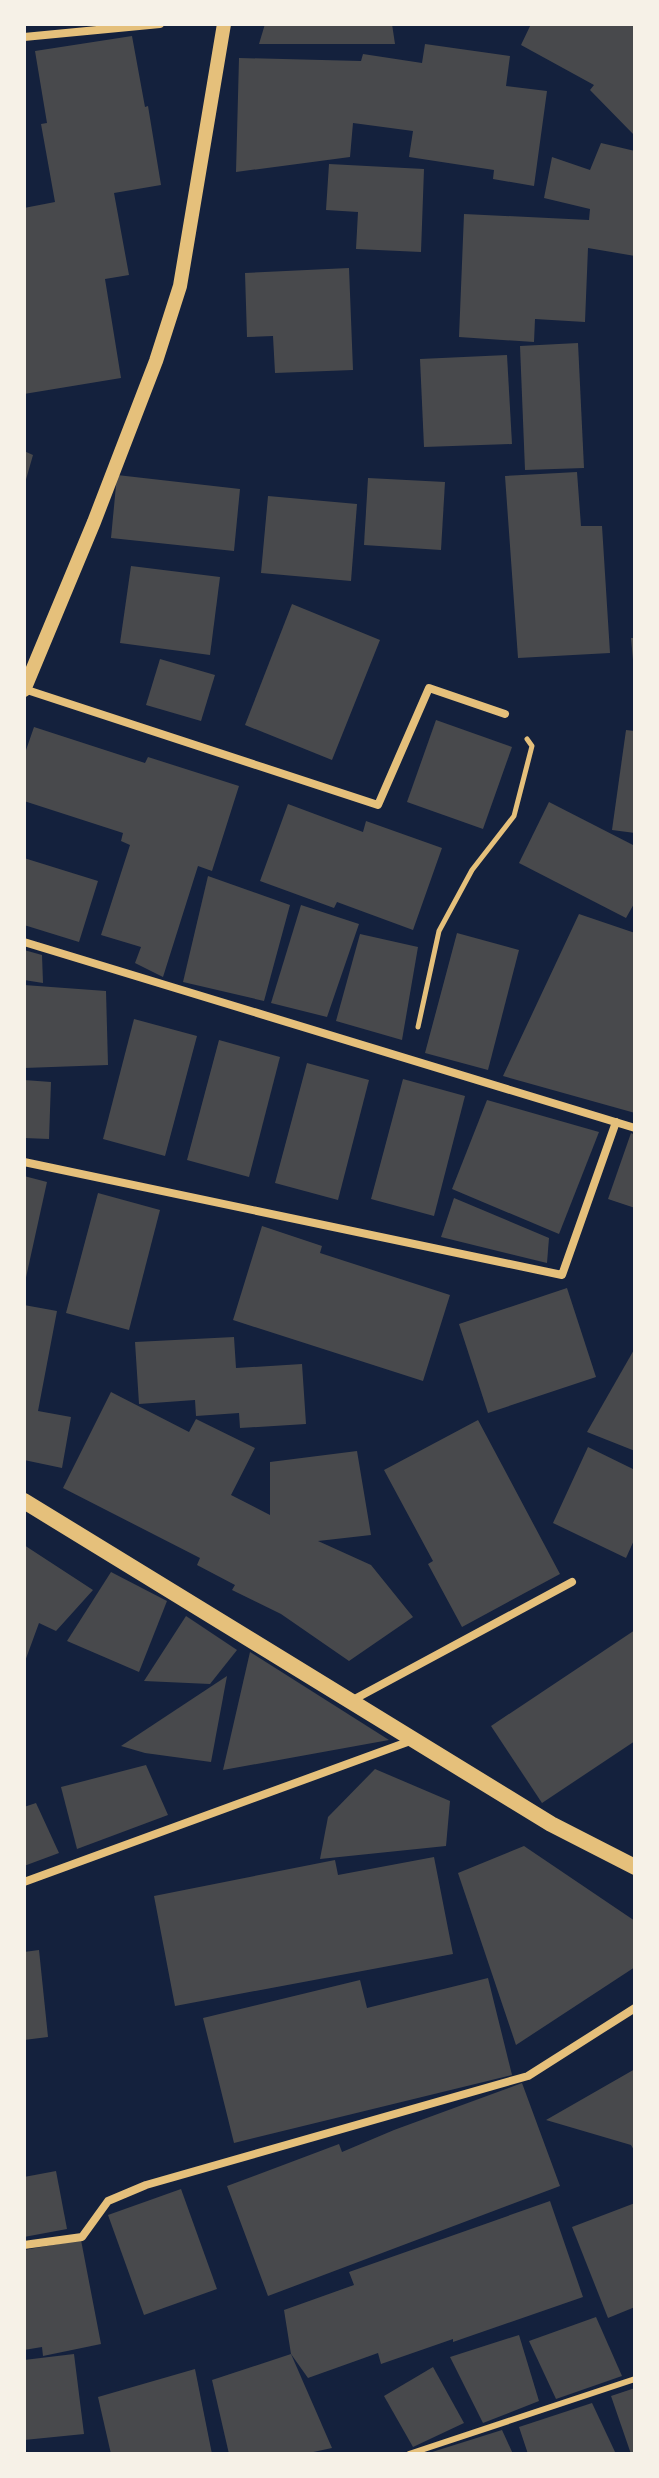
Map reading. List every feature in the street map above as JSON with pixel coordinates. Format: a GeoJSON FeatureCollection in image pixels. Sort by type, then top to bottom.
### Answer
{"type":"FeatureCollection","features":[{"type":"Feature","properties":{"kind":"main road"},"geometry":{"type":"LineString","coordinates":[[24,1501],[551,1824],[635,1867]]}},
{"type":"Feature","properties":{"kind":"street"},"geometry":{"type":"LineString","coordinates":[[24,37],[160,24]]}},
{"type":"Feature","properties":{"kind":"street"},"geometry":{"type":"LineString","coordinates":[[224,24],[180,286],[156,361],[94,522],[24,690],[378,805],[429,688],[505,714]]}},
{"type":"Feature","properties":{"kind":"street"},"geometry":{"type":"LineString","coordinates":[[24,942],[635,1128]]}},
{"type":"Feature","properties":{"kind":"street"},"geometry":{"type":"LineString","coordinates":[[24,1162],[562,1275],[616,1122]]}},
{"type":"Feature","properties":{"kind":"street"},"geometry":{"type":"LineString","coordinates":[[351,1701],[572,1582]]}},
{"type":"Feature","properties":{"kind":"street"},"geometry":{"type":"LineString","coordinates":[[24,1882],[413,1739]]}},
{"type":"Feature","properties":{"kind":"street"},"geometry":{"type":"LineString","coordinates":[[24,2245],[82,2237],[108,2201],[146,2185],[528,2076],[635,2008]]}},
{"type":"Feature","properties":{"kind":"lane"},"geometry":{"type":"LineString","coordinates":[[409,2454],[635,2379]]}},
{"type":"Feature","properties":{"kind":"path"},"geometry":{"type":"LineString","coordinates":[[411,1059],[439,931],[472,870],[514,816],[532,746],[505,714]]}},
{"type":"Feature","properties":{"kind":"building"},"geometry":{"type":"Polygon","coordinates":[[[265,24],[392,24],[395,44],[259,44],[265,24]]]}},
{"type":"Feature","properties":{"kind":"building"},"geometry":{"type":"Polygon","coordinates":[[[531,24],[635,24],[635,136],[590,90],[594,85],[521,45],[531,24]]]}},
{"type":"Feature","properties":{"kind":"building"},"geometry":{"type":"Polygon","coordinates":[[[132,36],[161,185],[114,193],[129,275],[105,279],[121,378],[24,394],[24,208],[55,202],[41,124],[47,123],[35,51],[132,36]]]}},
{"type":"Feature","properties":{"kind":"building"},"geometry":{"type":"Polygon","coordinates":[[[425,44],[510,56],[506,86],[547,91],[534,186],[493,179],[494,170],[409,157],[413,131],[353,123],[350,157],[236,172],[239,58],[361,61],[363,54],[422,63],[425,44]]]}},
{"type":"Feature","properties":{"kind":"building"},"geometry":{"type":"Polygon","coordinates":[[[601,143],[635,151],[635,256],[588,248],[585,322],[535,319],[534,342],[459,337],[464,214],[589,220],[590,209],[544,198],[552,157],[590,170],[601,143]]]}},
{"type":"Feature","properties":{"kind":"building"},"geometry":{"type":"Polygon","coordinates":[[[329,164],[424,169],[421,252],[356,249],[358,212],[326,210],[329,164]]]}},
{"type":"Feature","properties":{"kind":"building"},"geometry":{"type":"Polygon","coordinates":[[[349,268],[353,370],[275,373],[273,336],[247,337],[245,273],[349,268]]]}},
{"type":"Feature","properties":{"kind":"building"},"geometry":{"type":"Polygon","coordinates":[[[578,343],[584,468],[525,470],[520,346],[578,343]]]}},
{"type":"Feature","properties":{"kind":"building"},"geometry":{"type":"Polygon","coordinates":[[[507,355],[512,444],[424,447],[420,359],[507,355]]]}},
{"type":"Feature","properties":{"kind":"building"},"geometry":{"type":"Polygon","coordinates":[[[24,451],[33,455],[25,483],[24,483],[24,451]]]}},
{"type":"Feature","properties":{"kind":"building"},"geometry":{"type":"Polygon","coordinates":[[[577,472],[581,526],[602,526],[610,653],[518,658],[505,476],[577,472]]]}},
{"type":"Feature","properties":{"kind":"building"},"geometry":{"type":"Polygon","coordinates":[[[117,475],[240,489],[234,551],[111,538],[117,475]]]}},
{"type":"Feature","properties":{"kind":"building"},"geometry":{"type":"Polygon","coordinates":[[[368,478],[445,482],[441,550],[364,545],[368,478]]]}},
{"type":"Feature","properties":{"kind":"building"},"geometry":{"type":"Polygon","coordinates":[[[268,496],[357,504],[351,581],[261,573],[268,496]]]}},
{"type":"Feature","properties":{"kind":"building"},"geometry":{"type":"Polygon","coordinates":[[[131,566],[220,577],[210,655],[120,643],[131,566]]]}},
{"type":"Feature","properties":{"kind":"building"},"geometry":{"type":"Polygon","coordinates":[[[292,604],[380,640],[332,760],[245,725],[292,604]]]}},
{"type":"Feature","properties":{"kind":"building"},"geometry":{"type":"Polygon","coordinates":[[[631,638],[635,638],[635,660],[633,660],[631,638]]]}},
{"type":"Feature","properties":{"kind":"building"},"geometry":{"type":"Polygon","coordinates":[[[160,659],[215,675],[201,721],[146,705],[160,659]]]}},
{"type":"Feature","properties":{"kind":"building"},"geometry":{"type":"Polygon","coordinates":[[[436,720],[512,747],[483,829],[407,802],[436,720]]]}},
{"type":"Feature","properties":{"kind":"building"},"geometry":{"type":"Polygon","coordinates":[[[34,727],[145,763],[148,757],[239,786],[212,871],[198,866],[163,977],[135,963],[141,947],[101,935],[130,845],[121,841],[123,833],[24,801],[24,756],[34,727]]]}},
{"type":"Feature","properties":{"kind":"building"},"geometry":{"type":"Polygon","coordinates":[[[626,730],[635,731],[635,833],[612,830],[626,730]]]}},
{"type":"Feature","properties":{"kind":"building"},"geometry":{"type":"Polygon","coordinates":[[[549,802],[635,846],[635,902],[626,918],[519,863],[549,802]]]}},
{"type":"Feature","properties":{"kind":"building"},"geometry":{"type":"Polygon","coordinates":[[[288,804],[363,832],[366,821],[442,848],[413,930],[337,902],[334,908],[260,881],[288,804]]]}},
{"type":"Feature","properties":{"kind":"building"},"geometry":{"type":"Polygon","coordinates":[[[24,858],[98,881],[79,942],[24,925],[24,858]]]}},
{"type":"Feature","properties":{"kind":"building"},"geometry":{"type":"Polygon","coordinates":[[[208,876],[290,905],[264,1001],[183,982],[208,876]]]}},
{"type":"Feature","properties":{"kind":"building"},"geometry":{"type":"Polygon","coordinates":[[[301,905],[359,924],[327,1017],[271,1003],[301,905]]]}},
{"type":"Feature","properties":{"kind":"building"},"geometry":{"type":"Polygon","coordinates":[[[579,914],[635,933],[635,1113],[503,1076],[579,914]]]}},
{"type":"Feature","properties":{"kind":"building"},"geometry":{"type":"Polygon","coordinates":[[[457,933],[519,950],[488,1070],[425,1053],[457,933]]]}},
{"type":"Feature","properties":{"kind":"building"},"geometry":{"type":"Polygon","coordinates":[[[360,934],[418,947],[402,1040],[336,1021],[360,934]]]}},
{"type":"Feature","properties":{"kind":"building"},"geometry":{"type":"Polygon","coordinates":[[[24,950],[42,955],[43,983],[24,980],[24,950]]]}},
{"type":"Feature","properties":{"kind":"building"},"geometry":{"type":"Polygon","coordinates":[[[24,985],[106,991],[108,1065],[24,1068],[24,985]]]}},
{"type":"Feature","properties":{"kind":"building"},"geometry":{"type":"Polygon","coordinates":[[[134,1019],[197,1036],[165,1156],[103,1139],[134,1019]]]}},
{"type":"Feature","properties":{"kind":"building"},"geometry":{"type":"Polygon","coordinates":[[[219,1040],[280,1057],[249,1177],[187,1160],[219,1040]]]}},
{"type":"Feature","properties":{"kind":"building"},"geometry":{"type":"Polygon","coordinates":[[[307,1063],[369,1080],[338,1200],[275,1183],[307,1063]]]}},
{"type":"Feature","properties":{"kind":"building"},"geometry":{"type":"Polygon","coordinates":[[[403,1079],[465,1096],[434,1216],[371,1199],[403,1079]]]}},
{"type":"Feature","properties":{"kind":"building"},"geometry":{"type":"Polygon","coordinates":[[[24,1080],[51,1082],[49,1139],[24,1138],[24,1080]]]}},
{"type":"Feature","properties":{"kind":"building"},"geometry":{"type":"Polygon","coordinates":[[[487,1100],[599,1132],[559,1234],[452,1189],[487,1100]]]}},
{"type":"Feature","properties":{"kind":"building"},"geometry":{"type":"Polygon","coordinates":[[[631,1133],[635,1135],[635,1208],[608,1199],[631,1133]]]}},
{"type":"Feature","properties":{"kind":"building"},"geometry":{"type":"Polygon","coordinates":[[[24,1176],[47,1182],[25,1282],[24,1282],[24,1176]]]}},
{"type":"Feature","properties":{"kind":"building"},"geometry":{"type":"Polygon","coordinates":[[[98,1193],[160,1210],[129,1330],[66,1313],[98,1193]]]}},
{"type":"Feature","properties":{"kind":"building"},"geometry":{"type":"Polygon","coordinates":[[[454,1198],[549,1238],[547,1263],[441,1237],[454,1198]]]}},
{"type":"Feature","properties":{"kind":"building"},"geometry":{"type":"Polygon","coordinates":[[[262,1226],[322,1246],[320,1253],[450,1295],[423,1381],[233,1320],[262,1226]]]}},
{"type":"Feature","properties":{"kind":"building"},"geometry":{"type":"Polygon","coordinates":[[[567,1288],[596,1377],[488,1413],[459,1324],[567,1288]]]}},
{"type":"Feature","properties":{"kind":"building"},"geometry":{"type":"Polygon","coordinates":[[[24,1305],[57,1311],[38,1411],[71,1417],[62,1468],[24,1460],[24,1305]]]}},
{"type":"Feature","properties":{"kind":"building"},"geometry":{"type":"Polygon","coordinates":[[[234,1337],[236,1368],[302,1364],[306,1424],[240,1428],[239,1413],[196,1416],[195,1400],[139,1404],[135,1342],[234,1337]]]}},
{"type":"Feature","properties":{"kind":"building"},"geometry":{"type":"Polygon","coordinates":[[[635,1348],[635,1451],[587,1432],[635,1348]]]}},
{"type":"Feature","properties":{"kind":"building"},"geometry":{"type":"Polygon","coordinates":[[[111,1392],[189,1432],[196,1419],[255,1448],[231,1495],[270,1515],[270,1462],[357,1451],[371,1535],[318,1541],[371,1565],[413,1617],[349,1661],[281,1614],[232,1590],[235,1585],[197,1565],[200,1558],[63,1488],[111,1392]]]}},
{"type":"Feature","properties":{"kind":"building"},"geometry":{"type":"Polygon","coordinates":[[[478,1420],[560,1574],[462,1627],[428,1564],[433,1561],[384,1470],[478,1420]]]}},
{"type":"Feature","properties":{"kind":"building"},"geometry":{"type":"Polygon","coordinates":[[[588,1447],[635,1470],[635,1538],[626,1558],[553,1523],[588,1447]]]}},
{"type":"Feature","properties":{"kind":"building"},"geometry":{"type":"Polygon","coordinates":[[[24,1545],[93,1590],[56,1631],[39,1623],[24,1664],[24,1545]]]}},
{"type":"Feature","properties":{"kind":"building"},"geometry":{"type":"Polygon","coordinates":[[[111,1572],[167,1601],[139,1672],[67,1641],[111,1572]]]}},
{"type":"Feature","properties":{"kind":"building"},"geometry":{"type":"Polygon","coordinates":[[[186,1616],[237,1650],[210,1684],[144,1681],[186,1616]]]}},
{"type":"Feature","properties":{"kind":"building"},"geometry":{"type":"Polygon","coordinates":[[[635,1630],[635,1741],[542,1803],[491,1726],[635,1630]]]}},
{"type":"Feature","properties":{"kind":"building"},"geometry":{"type":"Polygon","coordinates":[[[250,1652],[389,1740],[223,1770],[250,1652]]]}},
{"type":"Feature","properties":{"kind":"building"},"geometry":{"type":"Polygon","coordinates":[[[227,1676],[211,1762],[145,1753],[121,1746],[227,1676]]]}},
{"type":"Feature","properties":{"kind":"building"},"geometry":{"type":"Polygon","coordinates":[[[146,1765],[168,1815],[77,1849],[61,1787],[146,1765]]]}},
{"type":"Feature","properties":{"kind":"building"},"geometry":{"type":"Polygon","coordinates":[[[375,1769],[450,1801],[446,1846],[320,1859],[328,1817],[375,1769]]]}},
{"type":"Feature","properties":{"kind":"building"},"geometry":{"type":"Polygon","coordinates":[[[36,1803],[59,1853],[24,1866],[24,1807],[36,1803]]]}},
{"type":"Feature","properties":{"kind":"building"},"geometry":{"type":"Polygon","coordinates":[[[524,1846],[635,1921],[635,1967],[516,2045],[458,1873],[524,1846]]]}},
{"type":"Feature","properties":{"kind":"building"},"geometry":{"type":"Polygon","coordinates":[[[434,1857],[453,1954],[175,2006],[154,1896],[335,1860],[338,1875],[434,1857]]]}},
{"type":"Feature","properties":{"kind":"building"},"geometry":{"type":"Polygon","coordinates":[[[39,1950],[48,2037],[24,2040],[24,1952],[39,1950]]]}},
{"type":"Feature","properties":{"kind":"building"},"geometry":{"type":"Polygon","coordinates":[[[488,1978],[512,2075],[234,2143],[203,2018],[360,1980],[367,2008],[488,1978]]]}},
{"type":"Feature","properties":{"kind":"building"},"geometry":{"type":"Polygon","coordinates":[[[635,2069],[635,2152],[631,2145],[546,2120],[635,2069]]]}},
{"type":"Feature","properties":{"kind":"building"},"geometry":{"type":"Polygon","coordinates":[[[522,2083],[560,2186],[268,2296],[227,2186],[339,2144],[342,2152],[522,2083]]]}},
{"type":"Feature","properties":{"kind":"building"},"geometry":{"type":"Polygon","coordinates":[[[56,2171],[67,2229],[24,2237],[24,2177],[56,2171]]]}},
{"type":"Feature","properties":{"kind":"building"},"geometry":{"type":"Polygon","coordinates":[[[181,2189],[217,2289],[144,2315],[108,2215],[181,2189]]]}},
{"type":"Feature","properties":{"kind":"building"},"geometry":{"type":"Polygon","coordinates":[[[550,2201],[583,2297],[381,2364],[378,2353],[308,2378],[291,2354],[284,2310],[354,2285],[349,2272],[550,2201]]]}},
{"type":"Feature","properties":{"kind":"building"},"geometry":{"type":"Polygon","coordinates":[[[635,2203],[635,2307],[608,2318],[572,2227],[635,2203]]]}},
{"type":"Feature","properties":{"kind":"building"},"geometry":{"type":"Polygon","coordinates":[[[81,2240],[101,2344],[43,2356],[42,2347],[24,2350],[24,2250],[81,2240]]]}},
{"type":"Feature","properties":{"kind":"building"},"geometry":{"type":"Polygon","coordinates":[[[596,2317],[622,2376],[556,2399],[529,2341],[596,2317]]]}},
{"type":"Feature","properties":{"kind":"building"},"geometry":{"type":"Polygon","coordinates":[[[519,2335],[539,2401],[483,2423],[450,2357],[519,2335]]]}},
{"type":"Feature","properties":{"kind":"building"},"geometry":{"type":"Polygon","coordinates":[[[74,2354],[84,2434],[24,2440],[24,2360],[74,2354]]]}},
{"type":"Feature","properties":{"kind":"building"},"geometry":{"type":"Polygon","coordinates":[[[291,2354],[332,2448],[304,2454],[229,2454],[212,2380],[291,2354]]]}},
{"type":"Feature","properties":{"kind":"building"},"geometry":{"type":"Polygon","coordinates":[[[433,2367],[464,2423],[413,2447],[384,2396],[433,2367]]]}},
{"type":"Feature","properties":{"kind":"building"},"geometry":{"type":"Polygon","coordinates":[[[195,2369],[212,2454],[111,2454],[98,2397],[195,2369]]]}},
{"type":"Feature","properties":{"kind":"building"},"geometry":{"type":"Polygon","coordinates":[[[635,2388],[635,2454],[631,2454],[611,2396],[635,2388]]]}},
{"type":"Feature","properties":{"kind":"building"},"geometry":{"type":"Polygon","coordinates":[[[592,2403],[616,2454],[528,2454],[519,2427],[592,2403]]]}},
{"type":"Feature","properties":{"kind":"building"},"geometry":{"type":"Polygon","coordinates":[[[502,2430],[513,2454],[429,2454],[429,2453],[502,2430]]]}}]}
